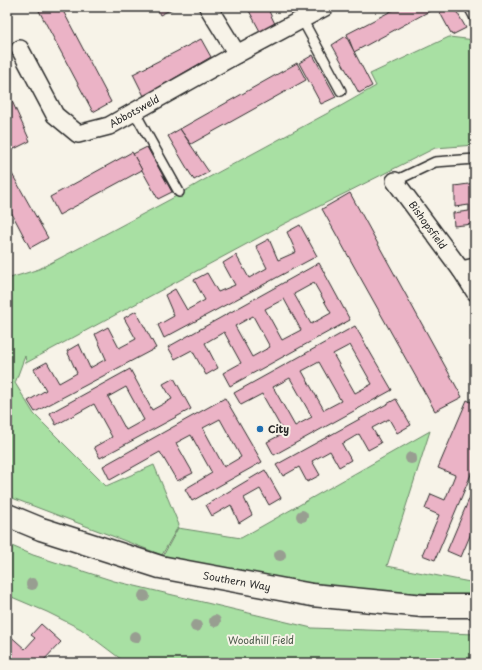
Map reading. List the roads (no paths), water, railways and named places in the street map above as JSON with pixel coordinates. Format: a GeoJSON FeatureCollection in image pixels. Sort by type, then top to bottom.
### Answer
{"type":"FeatureCollection","features":[{"type":"Feature","properties":{"kind":"main road","name":"Southern Way"},"geometry":{"type":"LineString","coordinates":[[7,515],[41,529],[160,567],[312,595],[423,606],[475,606]]}},
{"type":"Feature","properties":{"kind":"street"},"geometry":{"type":"LineString","coordinates":[[208,7],[237,54]]}},
{"type":"Feature","properties":{"kind":"street","name":"Abbotsweld"},"geometry":{"type":"LineString","coordinates":[[20,49],[55,115],[78,134],[109,126],[237,54],[325,7]]}},
{"type":"Feature","properties":{"kind":"street","name":"Bishopsfield"},"geometry":{"type":"LineString","coordinates":[[395,180],[468,268],[475,292]]}},
{"type":"Feature","properties":{"kind":"lane"},"geometry":{"type":"LineString","coordinates":[[469,7],[475,18]]}},
{"type":"Feature","properties":{"kind":"lane"},"geometry":{"type":"LineString","coordinates":[[302,19],[341,91]]}},
{"type":"Feature","properties":{"kind":"lane"},"geometry":{"type":"LineString","coordinates":[[134,111],[179,192]]}},
{"type":"Feature","properties":{"kind":"lane"},"geometry":{"type":"LineString","coordinates":[[395,180],[435,162],[475,159]]}},
{"type":"Feature","properties":{"kind":"place","name":"City"},"geometry":{"type":"Point","coordinates":[260,429]}},
{"type":"Feature","properties":{"kind":"park label","name":"Woodhill Field"},"geometry":{"type":"Point","coordinates":[261,640]}}]}
